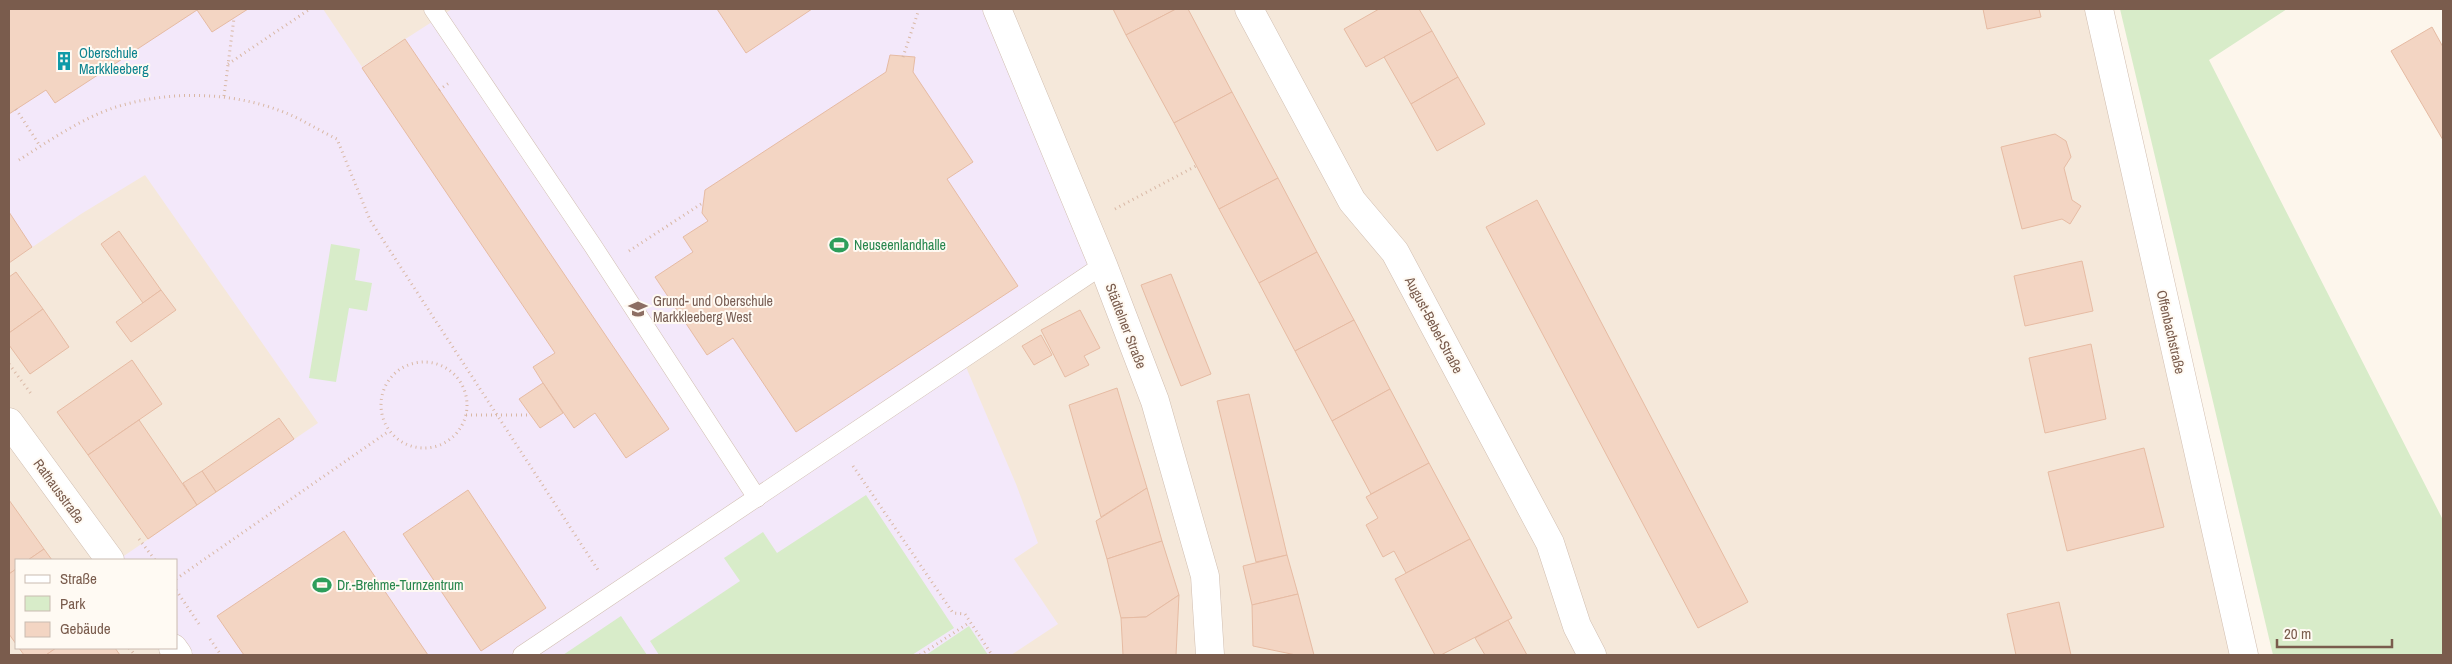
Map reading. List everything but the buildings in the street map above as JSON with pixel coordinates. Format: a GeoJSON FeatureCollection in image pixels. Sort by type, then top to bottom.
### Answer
{"type":"FeatureCollection","features":[{"type":"Feature","properties":{"kind":"street","name":"Städtelner Straße"},"geometry":{"type":"LineString","coordinates":[[997,9],[1103,266],[1155,401],[1205,576],[1210,655]]}},
{"type":"Feature","properties":{"kind":"street","name":"August-Bebel-Straße"},"geometry":{"type":"LineString","coordinates":[[1249,9],[1352,200],[1395,252],[1550,543],[1577,626],[1592,655]]}},
{"type":"Feature","properties":{"kind":"street","name":"Offenbachstraße"},"geometry":{"type":"LineString","coordinates":[[2099,9],[2244,655]]}},
{"type":"Feature","properties":{"kind":"street","name":"Rathausstraße"},"geometry":{"type":"LineString","coordinates":[[9,422],[109,559]]}},
{"type":"Feature","properties":{"kind":"lane"},"geometry":{"type":"LineString","coordinates":[[433,9],[606,266],[757,498]]}},
{"type":"Feature","properties":{"kind":"lane"},"geometry":{"type":"LineString","coordinates":[[522,655],[1103,266]]}},
{"type":"Feature","properties":{"kind":"path"},"geometry":{"type":"LineString","coordinates":[[228,64],[310,9]]}},
{"type":"Feature","properties":{"kind":"path"},"geometry":{"type":"LineString","coordinates":[[903,57],[919,9]]}},
{"type":"Feature","properties":{"kind":"path"},"geometry":{"type":"LineString","coordinates":[[224,96],[234,18]]}},
{"type":"Feature","properties":{"kind":"path"},"geometry":{"type":"LineString","coordinates":[[19,160],[40,146],[112,108],[161,96],[224,96],[285,113],[337,139],[370,220],[496,416],[614,594]]}},
{"type":"Feature","properties":{"kind":"path"},"geometry":{"type":"LineString","coordinates":[[16,110],[40,146]]}},
{"type":"Feature","properties":{"kind":"path"},"geometry":{"type":"LineString","coordinates":[[1086,224],[1196,166]]}},
{"type":"Feature","properties":{"kind":"path"},"geometry":{"type":"LineString","coordinates":[[606,266],[704,202]]}},
{"type":"Feature","properties":{"kind":"path"},"geometry":{"type":"LineString","coordinates":[[416,363],[431,363],[445,368],[456,377],[463,388],[467,402],[466,415],[460,428],[451,439],[432,447],[412,447],[400,441],[390,431],[383,418],[381,404],[384,390],[392,377],[403,368],[416,363]]}},
{"type":"Feature","properties":{"kind":"path"},"geometry":{"type":"LineString","coordinates":[[466,415],[531,415]]}},
{"type":"Feature","properties":{"kind":"path"},"geometry":{"type":"LineString","coordinates":[[178,577],[390,431]]}},
{"type":"Feature","properties":{"kind":"path"},"geometry":{"type":"LineString","coordinates":[[838,444],[953,614],[964,614],[992,655]]}},
{"type":"Feature","properties":{"kind":"path"},"geometry":{"type":"LineString","coordinates":[[920,655],[970,622]]}},
{"type":"Feature","properties":{"kind":"shaded area"},"geometry":{"type":"Polygon","coordinates":[[[9,9],[2099,9],[2244,655],[9,655],[9,9]]]}},
{"type":"Feature","properties":{"kind":"shaded area","name":"Grund- und Oberschule Markkleeberg West"},"geometry":{"type":"Polygon","coordinates":[[[9,9],[323,9],[362,67],[452,9],[997,9],[1103,265],[963,360],[1016,484],[1038,543],[1014,559],[1058,624],[1011,655],[178,655],[178,559],[119,559],[318,423],[145,175],[81,214],[9,263],[9,9]]]}},
{"type":"Feature","properties":{"kind":"green space"},"geometry":{"type":"Polygon","coordinates":[[[2120,9],[2287,9],[2209,60],[2443,520],[2443,655],[2273,655],[2120,9]]]}},
{"type":"Feature","properties":{"kind":"green space"},"geometry":{"type":"Polygon","coordinates":[[[331,244],[360,249],[355,280],[372,283],[367,311],[349,308],[336,382],[309,378],[331,244]]]}},
{"type":"Feature","properties":{"kind":"green space"},"geometry":{"type":"Polygon","coordinates":[[[866,495],[954,628],[912,655],[659,655],[650,641],[740,581],[724,558],[763,532],[777,553],[866,495]]]}},
{"type":"Feature","properties":{"kind":"green space"},"geometry":{"type":"Polygon","coordinates":[[[621,616],[647,655],[563,655],[621,616]]]}},
{"type":"Feature","properties":{"kind":"green space"},"geometry":{"type":"Polygon","coordinates":[[[969,626],[988,655],[926,655],[969,626]]]}},
{"type":"Feature","properties":{"kind":"place","name":"Oberschule Markkleeberg"},"geometry":{"type":"Point","coordinates":[64,61]}},
{"type":"Feature","properties":{"kind":"place","name":"Neuseenlandhalle"},"geometry":{"type":"Point","coordinates":[839,245]}},
{"type":"Feature","properties":{"kind":"place","name":"Grund- und Oberschule Markkleeberg West"},"geometry":{"type":"Point","coordinates":[638,309]}},
{"type":"Feature","properties":{"kind":"place","name":"Dr.-Brehme-Turnzentrum"},"geometry":{"type":"Point","coordinates":[322,585]}}]}
